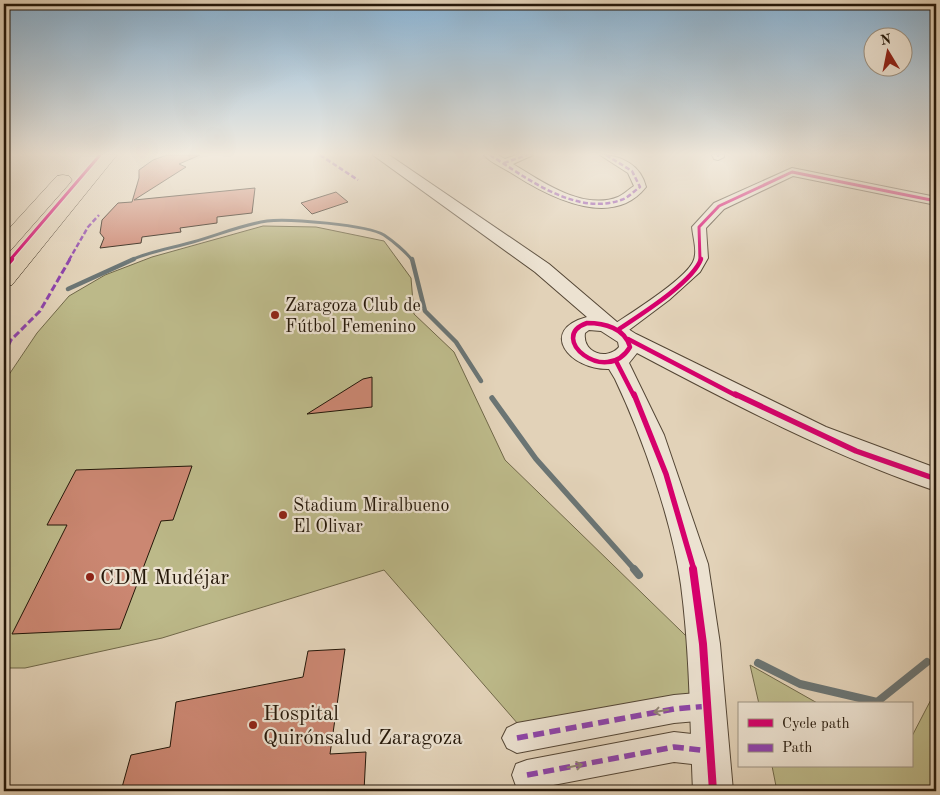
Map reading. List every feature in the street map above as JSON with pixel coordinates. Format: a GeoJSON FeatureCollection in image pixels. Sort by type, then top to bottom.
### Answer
{"type":"FeatureCollection","features":[{"type":"Feature","properties":{"kind":"main road"},"geometry":{"type":"LineString","coordinates":[[4,246],[53,192]]}},
{"type":"Feature","properties":{"kind":"main road"},"geometry":{"type":"LineString","coordinates":[[4,280],[76,192]]}},
{"type":"Feature","properties":{"kind":"street"},"geometry":{"type":"LineString","coordinates":[[433,192],[542,268],[579,298],[615,338],[629,384],[654,439],[686,540],[698,593],[709,706],[713,791]]}},
{"type":"Feature","properties":{"kind":"street"},"geometry":{"type":"LineString","coordinates":[[551,192],[570,200],[594,204],[619,200],[633,195],[636,192]]}},
{"type":"Feature","properties":{"kind":"street"},"geometry":{"type":"LineString","coordinates":[[615,338],[689,275],[699,263],[702,253],[699,227],[709,215],[719,206],[749,192]]}},
{"type":"Feature","properties":{"kind":"street"},"geometry":{"type":"LineString","coordinates":[[892,192],[936,201]]}},
{"type":"Feature","properties":{"kind":"street"},"geometry":{"type":"LineString","coordinates":[[615,338],[653,351],[743,400],[810,432],[936,479]]}},
{"type":"Feature","properties":{"kind":"street"},"geometry":{"type":"LineString","coordinates":[[517,738],[674,709],[709,706]]}},
{"type":"Feature","properties":{"kind":"street"},"geometry":{"type":"LineString","coordinates":[[528,775],[674,747],[710,750]]}},
{"type":"Feature","properties":{"kind":"shaded area","name":"Stadium Miralbueno El Olivar"},"geometry":{"type":"Polygon","coordinates":[[[263,226],[316,227],[384,241],[411,278],[414,314],[454,352],[505,460],[717,666],[718,703],[525,732],[384,570],[162,638],[25,668],[4,668],[4,382],[37,333],[69,296],[105,275],[152,257],[263,226]]]}},
{"type":"Feature","properties":{"kind":"shaded area"},"geometry":{"type":"Polygon","coordinates":[[[750,665],[815,702],[759,702],[750,665]]]}},
{"type":"Feature","properties":{"kind":"shaded area"},"geometry":{"type":"Polygon","coordinates":[[[936,690],[936,791],[777,791],[772,768],[912,768],[912,736],[936,690]]]}},
{"type":"Feature","properties":{"kind":"building"},"geometry":{"type":"Polygon","coordinates":[[[135,192],[146,192],[134,200],[214,192],[255,192],[252,213],[217,217],[217,223],[180,228],[181,232],[142,237],[141,243],[100,248],[104,238],[100,233],[102,220],[118,203],[132,202],[135,192]]]}},
{"type":"Feature","properties":{"kind":"building"},"geometry":{"type":"Polygon","coordinates":[[[336,192],[348,202],[312,214],[301,203],[336,192]]]}},
{"type":"Feature","properties":{"kind":"building"},"geometry":{"type":"Polygon","coordinates":[[[372,377],[372,407],[307,414],[363,379],[372,377]]]}},
{"type":"Feature","properties":{"kind":"building","name":"CDM Mudéjar"},"geometry":{"type":"Polygon","coordinates":[[[192,466],[173,520],[161,521],[120,629],[12,634],[67,525],[47,525],[76,470],[192,466]]]}},
{"type":"Feature","properties":{"kind":"building","name":"Hospital Quirónsalud Zaragoza"},"geometry":{"type":"Polygon","coordinates":[[[345,649],[330,754],[366,752],[364,791],[121,791],[131,755],[170,747],[176,702],[303,677],[308,651],[345,649]]]}},
{"type":"Feature","properties":{"kind":"waterway"},"geometry":{"type":"LineString","coordinates":[[131,260],[248,225],[277,220],[345,225],[375,231],[391,240],[412,260]]}},
{"type":"Feature","properties":{"kind":"waterway"},"geometry":{"type":"LineString","coordinates":[[68,289],[134,259]]}},
{"type":"Feature","properties":{"kind":"waterway"},"geometry":{"type":"LineString","coordinates":[[412,259],[425,311],[456,342],[481,381]]}},
{"type":"Feature","properties":{"kind":"waterway"},"geometry":{"type":"LineString","coordinates":[[492,398],[536,459],[635,570]]}},
{"type":"Feature","properties":{"kind":"waterway"},"geometry":{"type":"LineString","coordinates":[[634,569],[639,575]]}},
{"type":"Feature","properties":{"kind":"waterway"},"geometry":{"type":"LineString","coordinates":[[758,663],[800,684],[877,702],[927,662]]}},
{"type":"Feature","properties":{"kind":"marked path"},"geometry":{"type":"LineString","coordinates":[[555,192],[584,203],[604,204],[623,199],[633,192]]}},
{"type":"Feature","properties":{"kind":"marked path"},"geometry":{"type":"LineString","coordinates":[[4,354],[11,340],[40,311],[88,227],[99,215]]}},
{"type":"Feature","properties":{"kind":"marked path"},"geometry":{"type":"LineString","coordinates":[[517,738],[674,709],[709,706]]}},
{"type":"Feature","properties":{"kind":"marked path"},"geometry":{"type":"LineString","coordinates":[[527,775],[674,747],[710,751]]}},
{"type":"Feature","properties":{"kind":"cycle path"},"geometry":{"type":"LineString","coordinates":[[4,268],[68,192]]}},
{"type":"Feature","properties":{"kind":"cycle path"},"geometry":{"type":"LineString","coordinates":[[619,329],[687,278],[700,262],[702,253],[699,227],[719,206],[749,192]]}},
{"type":"Feature","properties":{"kind":"cycle path"},"geometry":{"type":"LineString","coordinates":[[892,192],[936,201]]}},
{"type":"Feature","properties":{"kind":"cycle path"},"geometry":{"type":"LineString","coordinates":[[628,339],[630,347],[626,355],[609,362],[599,362],[581,355],[575,348],[573,340],[575,331],[580,326],[587,323],[606,325],[628,339],[817,434],[856,451],[936,479]]}},
{"type":"Feature","properties":{"kind":"cycle path"},"geometry":{"type":"LineString","coordinates":[[616,361],[652,435],[672,494],[697,585],[713,791]]}},
{"type":"Feature","properties":{"kind":"place","name":"Zaragoza Club de Fútbol Femenino"},"geometry":{"type":"Point","coordinates":[275,315]}},
{"type":"Feature","properties":{"kind":"place","name":"Stadium Miralbueno El Olivar"},"geometry":{"type":"Point","coordinates":[283,515]}},
{"type":"Feature","properties":{"kind":"place","name":"CDM Mudéjar"},"geometry":{"type":"Point","coordinates":[90,577]}},
{"type":"Feature","properties":{"kind":"place","name":"Hospital Quirónsalud Zaragoza"},"geometry":{"type":"Point","coordinates":[253,725]}}]}
